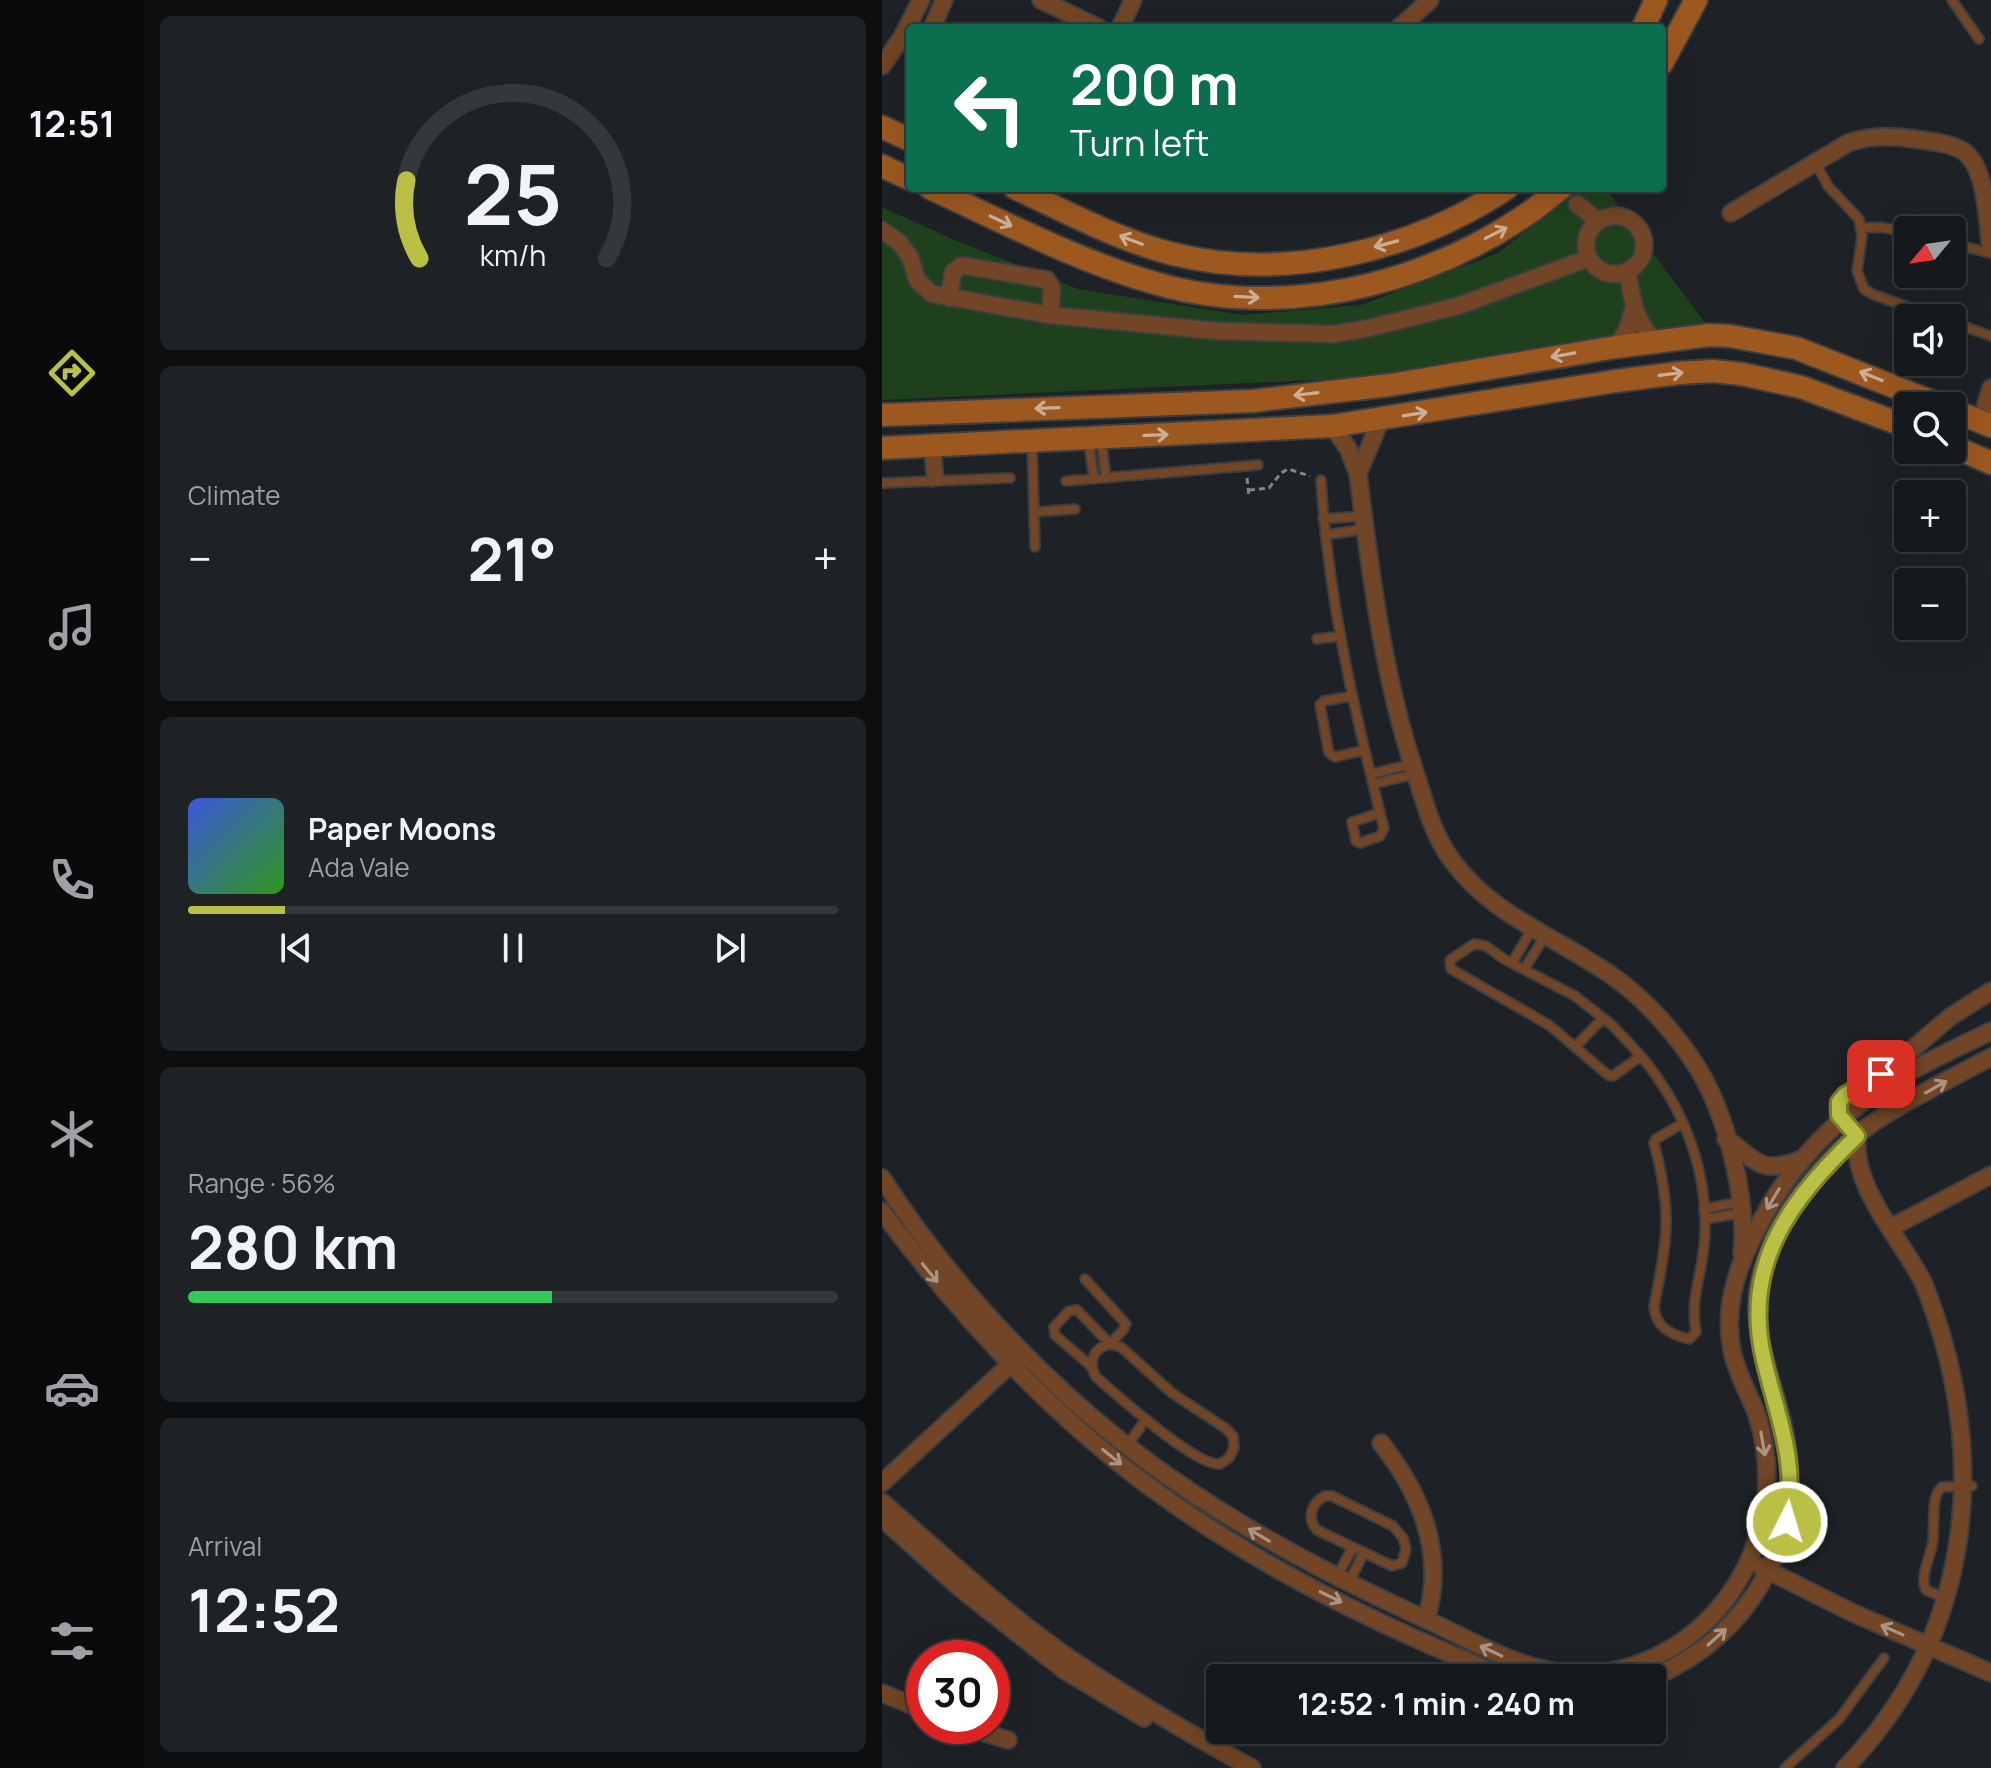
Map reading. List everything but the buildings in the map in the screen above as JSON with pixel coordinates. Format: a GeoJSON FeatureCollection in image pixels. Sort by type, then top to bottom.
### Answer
{"type":"FeatureCollection","features":[{"type":"Feature","properties":{"kind":"street"},"geometry":{"type":"LineString","coordinates":[[909,24],[921,0]]}},
{"type":"Feature","properties":{"kind":"street"},"geometry":{"type":"LineString","coordinates":[[934,24],[944,0]]}},
{"type":"Feature","properties":{"kind":"street"},"geometry":{"type":"LineString","coordinates":[[1041,0],[1091,24]]}},
{"type":"Feature","properties":{"kind":"street"},"geometry":{"type":"LineString","coordinates":[[1122,24],[1133,0]]}},
{"type":"Feature","properties":{"kind":"street"},"geometry":{"type":"LineString","coordinates":[[1403,24],[1430,0]]}},
{"type":"Feature","properties":{"kind":"street"},"geometry":{"type":"LineString","coordinates":[[1645,24],[1656,0]]}},
{"type":"Feature","properties":{"kind":"street"},"geometry":{"type":"LineString","coordinates":[[1666,56],[1696,0]]}},
{"type":"Feature","properties":{"kind":"street"},"geometry":{"type":"LineString","coordinates":[[882,66],[906,29]]}},
{"type":"Feature","properties":{"kind":"street"},"geometry":{"type":"LineString","coordinates":[[882,127],[906,138]]}},
{"type":"Feature","properties":{"kind":"street"},"geometry":{"type":"LineString","coordinates":[[1731,213],[1848,143],[1881,136],[1949,145],[1962,150],[1973,160],[1980,173],[1991,251]]}},
{"type":"Feature","properties":{"kind":"street"},"geometry":{"type":"LineString","coordinates":[[882,166],[906,177]]}},
{"type":"Feature","properties":{"kind":"street"},"geometry":{"type":"LineString","coordinates":[[939,192],[1052,244],[1159,285],[1216,295],[1274,298],[1331,292],[1391,279],[1448,258],[1569,196],[1598,221]]}},
{"type":"Feature","properties":{"kind":"street"},"geometry":{"type":"LineString","coordinates":[[1024,192],[1147,246],[1202,260],[1257,265],[1311,261],[1391,244],[1468,211],[1500,192]]}},
{"type":"Feature","properties":{"kind":"street"},"geometry":{"type":"LineString","coordinates":[[1617,215],[1627,217],[1642,231],[1645,250],[1641,260],[1628,272],[1609,274],[1601,271],[1589,258],[1587,238],[1598,221],[1617,215]]}},
{"type":"Feature","properties":{"kind":"street"},"geometry":{"type":"LineString","coordinates":[[882,230],[900,243],[910,257],[921,287],[932,294],[1050,315],[1217,331],[1334,334],[1399,323],[1458,306],[1589,258]]}},
{"type":"Feature","properties":{"kind":"street"},"geometry":{"type":"LineString","coordinates":[[949,298],[953,272],[966,266],[1047,280],[1052,288],[1050,315]]}},
{"type":"Feature","properties":{"kind":"street"},"geometry":{"type":"LineString","coordinates":[[1616,347],[1627,330],[1633,311],[1628,272]]}},
{"type":"Feature","properties":{"kind":"street"},"geometry":{"type":"LineString","coordinates":[[1633,311],[1655,341]]}},
{"type":"Feature","properties":{"kind":"street"},"geometry":{"type":"LineString","coordinates":[[882,415],[1253,401],[1390,385],[1616,347],[1709,335],[1796,348],[1908,392]]}},
{"type":"Feature","properties":{"kind":"street"},"geometry":{"type":"LineString","coordinates":[[882,448],[1332,426],[1616,381],[1712,371],[1801,387],[1894,422]]}},
{"type":"Feature","properties":{"kind":"street"},"geometry":{"type":"LineString","coordinates":[[1966,416],[1986,424],[1991,388]]}},
{"type":"Feature","properties":{"kind":"street"},"geometry":{"type":"LineString","coordinates":[[1358,474],[1381,419]]}},
{"type":"Feature","properties":{"kind":"street"},"geometry":{"type":"LineString","coordinates":[[882,1178],[958,1280],[1069,1397],[1127,1446],[1224,1514],[1342,1581],[1529,1666],[1582,1674],[1619,1670],[1659,1655],[1695,1632],[1724,1603],[1749,1561],[1764,1515],[1767,1472],[1758,1420],[1731,1347],[1731,1302],[1743,1243],[1741,1208],[1726,1139],[1697,1067],[1661,1021],[1617,980],[1507,913],[1474,889],[1449,857],[1437,834],[1414,769],[1384,659],[1358,474],[1348,448],[1332,426]]}},
{"type":"Feature","properties":{"kind":"street"},"geometry":{"type":"LineString","coordinates":[[1966,452],[1991,463]]}},
{"type":"Feature","properties":{"kind":"street"},"geometry":{"type":"LineString","coordinates":[[1845,1768],[1869,1744],[1901,1701],[1931,1647],[1950,1600],[1964,1550],[1972,1486],[1971,1439],[1962,1384],[1946,1331],[1922,1281],[1865,1185],[1857,1161],[1857,1136],[1843,1119],[1838,1106],[1845,1095],[1895,1064],[1950,1017],[1991,991]]}},
{"type":"Feature","properties":{"kind":"street"},"geometry":{"type":"LineString","coordinates":[[1740,1266],[1774,1196],[1801,1159],[1843,1119],[1885,1086],[1991,1031]]}},
{"type":"Feature","properties":{"kind":"street"},"geometry":{"type":"LineString","coordinates":[[1666,1671],[1686,1661],[1715,1639],[1742,1610],[1776,1556],[1787,1522],[1790,1473],[1785,1432],[1761,1343],[1759,1289],[1762,1274],[1783,1225],[1802,1195],[1857,1136],[1884,1116],[1991,1057]]}},
{"type":"Feature","properties":{"kind":"street"},"geometry":{"type":"LineString","coordinates":[[1726,1139],[1761,1164],[1777,1167],[1801,1159]]}},
{"type":"Feature","properties":{"kind":"street"},"geometry":{"type":"LineString","coordinates":[[1831,1161],[1849,1170],[1865,1185]]}},
{"type":"Feature","properties":{"kind":"street"},"geometry":{"type":"LineString","coordinates":[[1890,1228],[1991,1175]]}},
{"type":"Feature","properties":{"kind":"street"},"geometry":{"type":"LineString","coordinates":[[882,1211],[950,1297],[1011,1364],[1051,1405],[1113,1458],[1212,1530],[1330,1597],[1477,1664]]}},
{"type":"Feature","properties":{"kind":"street"},"geometry":{"type":"LineString","coordinates":[[882,1483],[1023,1352]]}},
{"type":"Feature","properties":{"kind":"street"},"geometry":{"type":"LineString","coordinates":[[1381,1443],[1406,1479],[1430,1533],[1434,1581],[1426,1620]]}},
{"type":"Feature","properties":{"kind":"street"},"geometry":{"type":"LineString","coordinates":[[882,1502],[979,1587],[1068,1657],[1181,1729],[1252,1768]]}},
{"type":"Feature","properties":{"kind":"street"},"geometry":{"type":"LineString","coordinates":[[882,1518],[961,1589],[1064,1670],[1229,1768]]}},
{"type":"Feature","properties":{"kind":"street"},"geometry":{"type":"LineString","coordinates":[[1749,1561],[1853,1613],[1991,1673]]}},
{"type":"Feature","properties":{"kind":"street"},"geometry":{"type":"LineString","coordinates":[[882,1693],[906,1703]]}},
{"type":"Feature","properties":{"kind":"lane"},"geometry":{"type":"LineString","coordinates":[[1952,0],[1979,39]]}},
{"type":"Feature","properties":{"kind":"lane"},"geometry":{"type":"LineString","coordinates":[[1815,162],[1828,186],[1854,212],[1862,228],[1857,271],[1864,289],[1900,304]]}},
{"type":"Feature","properties":{"kind":"lane"},"geometry":{"type":"LineString","coordinates":[[1862,228],[1894,230]]}},
{"type":"Feature","properties":{"kind":"lane"},"geometry":{"type":"LineString","coordinates":[[1966,247],[1991,251]]}},
{"type":"Feature","properties":{"kind":"lane"},"geometry":{"type":"LineString","coordinates":[[1966,327],[1991,336]]}},
{"type":"Feature","properties":{"kind":"lane"},"geometry":{"type":"LineString","coordinates":[[1094,437],[1106,478]]}},
{"type":"Feature","properties":{"kind":"lane"},"geometry":{"type":"LineString","coordinates":[[1094,437],[1094,479]]}},
{"type":"Feature","properties":{"kind":"lane"},"geometry":{"type":"LineString","coordinates":[[1032,440],[1035,547]]}},
{"type":"Feature","properties":{"kind":"lane"},"geometry":{"type":"LineString","coordinates":[[932,446],[936,481]]}},
{"type":"Feature","properties":{"kind":"lane"},"geometry":{"type":"LineString","coordinates":[[1066,481],[1258,465]]}},
{"type":"Feature","properties":{"kind":"lane"},"geometry":{"type":"LineString","coordinates":[[882,483],[1010,478]]}},
{"type":"Feature","properties":{"kind":"lane"},"geometry":{"type":"LineString","coordinates":[[1321,480],[1323,519],[1339,636],[1380,813]]}},
{"type":"Feature","properties":{"kind":"lane"},"geometry":{"type":"LineString","coordinates":[[1035,512],[1075,509]]}},
{"type":"Feature","properties":{"kind":"lane"},"geometry":{"type":"LineString","coordinates":[[1323,519],[1364,523]]}},
{"type":"Feature","properties":{"kind":"lane"},"geometry":{"type":"LineString","coordinates":[[1325,535],[1364,523]]}},
{"type":"Feature","properties":{"kind":"lane"},"geometry":{"type":"LineString","coordinates":[[1317,639],[1339,636]]}},
{"type":"Feature","properties":{"kind":"lane"},"geometry":{"type":"LineString","coordinates":[[1352,696],[1324,701],[1320,705],[1328,749],[1335,757],[1365,750]]}},
{"type":"Feature","properties":{"kind":"lane"},"geometry":{"type":"LineString","coordinates":[[1371,774],[1414,769]]}},
{"type":"Feature","properties":{"kind":"lane"},"geometry":{"type":"LineString","coordinates":[[1373,784],[1414,769]]}},
{"type":"Feature","properties":{"kind":"lane"},"geometry":{"type":"LineString","coordinates":[[1512,963],[1539,932]]}},
{"type":"Feature","properties":{"kind":"lane"},"geometry":{"type":"LineString","coordinates":[[1525,968],[1539,932]]}},
{"type":"Feature","properties":{"kind":"lane"},"geometry":{"type":"LineString","coordinates":[[1641,1056],[1610,1076],[1541,1020],[1451,969],[1449,963],[1470,946],[1478,944],[1575,996],[1603,1018],[1641,1056],[1665,1088],[1683,1123],[1698,1165],[1705,1214],[1704,1251],[1693,1304],[1696,1332],[1689,1339],[1668,1332],[1654,1314],[1667,1230],[1666,1193],[1654,1143],[1683,1123]]}},
{"type":"Feature","properties":{"kind":"lane"},"geometry":{"type":"LineString","coordinates":[[1576,1046],[1603,1018]]}},
{"type":"Feature","properties":{"kind":"lane"},"geometry":{"type":"LineString","coordinates":[[1705,1214],[1741,1208]]}},
{"type":"Feature","properties":{"kind":"lane"},"geometry":{"type":"LineString","coordinates":[[1085,1279],[1125,1320],[1125,1328],[1110,1344],[1095,1352],[1092,1367]]}},
{"type":"Feature","properties":{"kind":"lane"},"geometry":{"type":"LineString","coordinates":[[1077,1310],[1110,1344],[1121,1347],[1172,1393],[1225,1428],[1233,1436],[1233,1454],[1220,1464],[1208,1464],[1146,1419],[1096,1377],[1092,1367],[1055,1335],[1056,1324],[1069,1311],[1077,1310]]}},
{"type":"Feature","properties":{"kind":"lane"},"geometry":{"type":"LineString","coordinates":[[1127,1446],[1146,1419]]}},
{"type":"Feature","properties":{"kind":"lane"},"geometry":{"type":"LineString","coordinates":[[1950,1600],[1926,1590],[1923,1585],[1933,1541],[1936,1494],[1942,1487],[1972,1486]]}},
{"type":"Feature","properties":{"kind":"lane"},"geometry":{"type":"LineString","coordinates":[[1332,1496],[1393,1526],[1403,1538],[1406,1549],[1404,1560],[1396,1566],[1364,1552],[1313,1526],[1311,1513],[1321,1497],[1332,1496]]}},
{"type":"Feature","properties":{"kind":"lane"},"geometry":{"type":"LineString","coordinates":[[1342,1581],[1353,1547]]}},
{"type":"Feature","properties":{"kind":"lane"},"geometry":{"type":"LineString","coordinates":[[1342,1581],[1364,1552]]}},
{"type":"Feature","properties":{"kind":"lane"},"geometry":{"type":"LineString","coordinates":[[1785,1768],[1839,1719],[1884,1658]]}},
{"type":"Feature","properties":{"kind":"path"},"geometry":{"type":"LineString","coordinates":[[1386,192],[1388,197]]}},
{"type":"Feature","properties":{"kind":"path"},"geometry":{"type":"LineString","coordinates":[[1246,466],[1249,497]]}},
{"type":"Feature","properties":{"kind":"path"},"geometry":{"type":"LineString","coordinates":[[1249,490],[1269,488],[1288,469],[1321,480]]}},
{"type":"Feature","properties":{"kind":"green space"},"geometry":{"type":"Polygon","coordinates":[[[1574,192],[1608,192],[1705,323],[1425,375],[882,400],[882,207],[952,239],[1078,289],[1242,315],[1361,305],[1498,253],[1574,192]]]}},
{"type":"Feature","properties":{"kind":"route"},"geometry":{"type":"LineString","coordinates":[[1787,1522],[1789,1459],[1785,1432],[1761,1343],[1758,1305],[1762,1274],[1783,1225],[1802,1195],[1820,1172],[1857,1136],[1839,1115],[1839,1102],[1845,1095],[1881,1074]]}}]}
